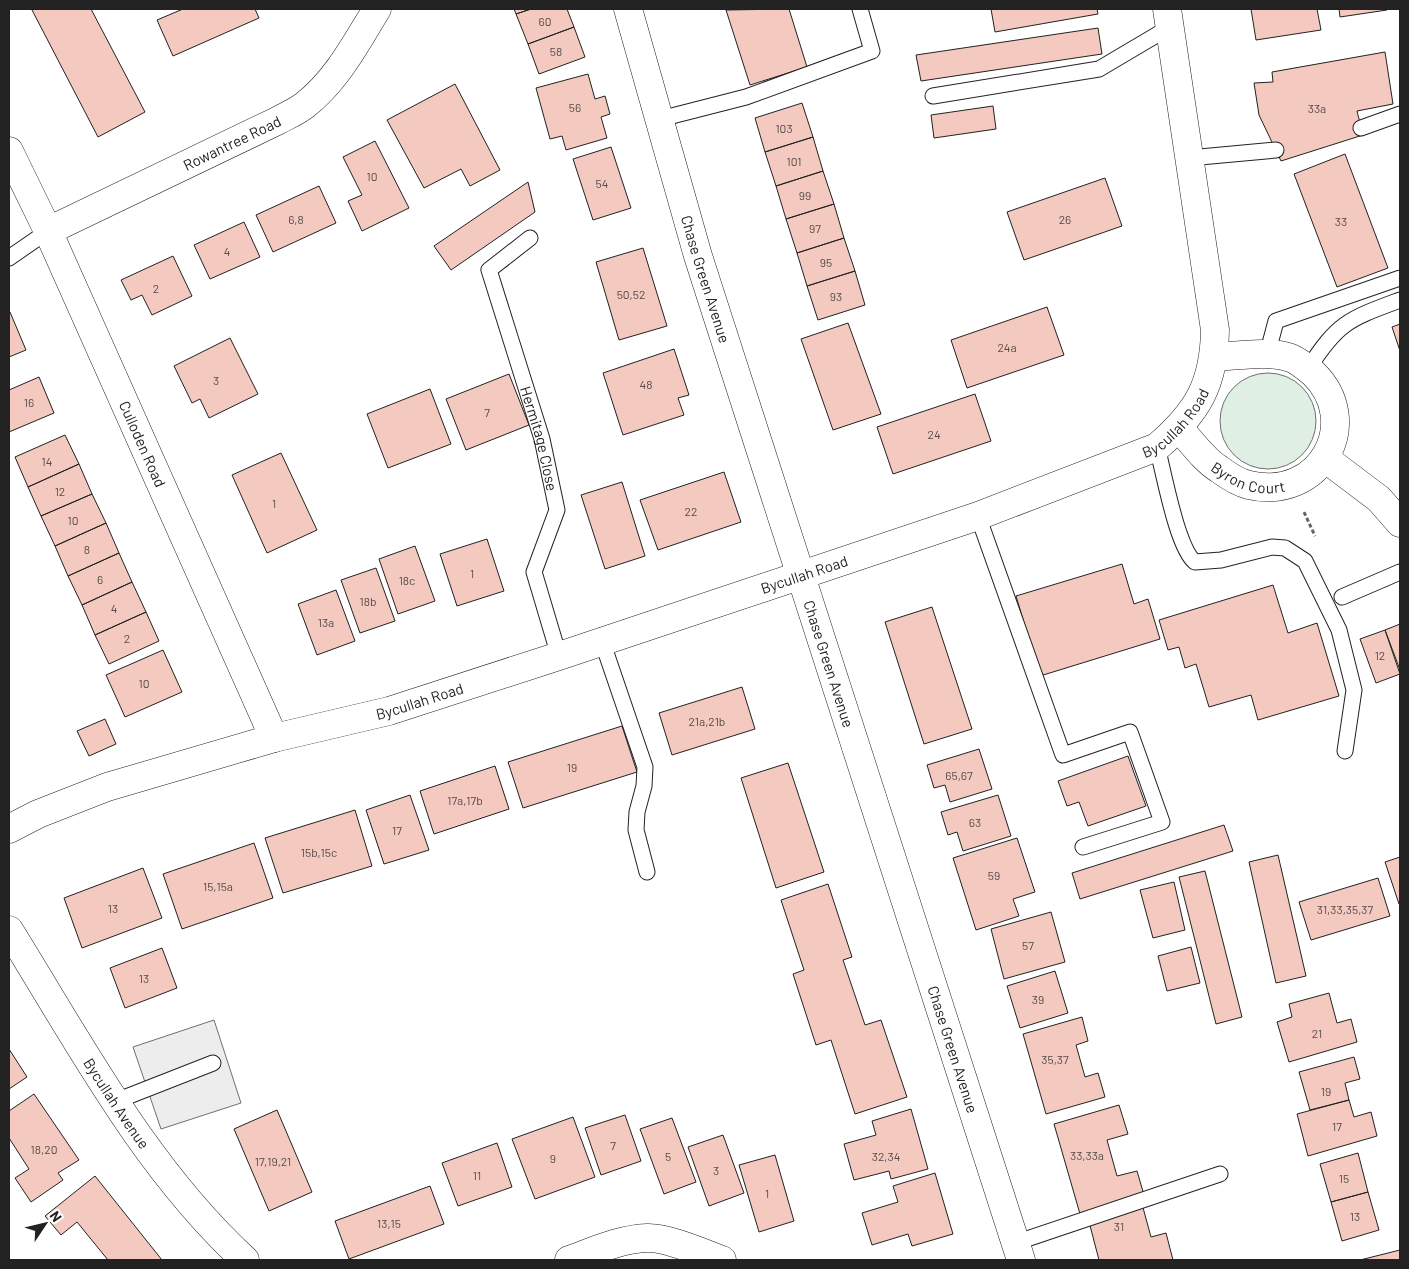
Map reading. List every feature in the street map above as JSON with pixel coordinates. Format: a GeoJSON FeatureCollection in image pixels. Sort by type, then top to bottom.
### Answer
{"type":"FeatureCollection","features":[{"type":"Feature","properties":{"kind":"street","name":"Rowantree Road"},"geometry":{"type":"LineString","coordinates":[[48,231],[277,121],[304,106],[328,84],[349,55],[377,9]]}},
{"type":"Feature","properties":{"kind":"street","name":"Chase Green Avenue"},"geometry":{"type":"LineString","coordinates":[[628,9],[698,256],[799,576],[1018,1251]]}},
{"type":"Feature","properties":{"kind":"street","name":"Bycullah Road"},"geometry":{"type":"LineString","coordinates":[[9,829],[38,814],[107,786],[274,738],[389,711],[978,516],[1158,447],[1179,428],[1197,407],[1206,389],[1215,356],[1215,330],[1168,18]]}},
{"type":"Feature","properties":{"kind":"street","name":"Culloden Road"},"geometry":{"type":"LineString","coordinates":[[9,151],[48,231],[274,738]]}},
{"type":"Feature","properties":{"kind":"street","name":"Byron Court"},"geometry":{"type":"LineString","coordinates":[[1179,428],[1217,468],[1248,485],[1270,487],[1292,484],[1311,475],[1326,459],[1335,432],[1332,407],[1324,384],[1308,369],[1291,358],[1266,355],[1215,356]]}},
{"type":"Feature","properties":{"kind":"street"},"geometry":{"type":"LineString","coordinates":[[1326,459],[1379,499],[1400,523]]}},
{"type":"Feature","properties":{"kind":"street","name":"Bycullah Avenue"},"geometry":{"type":"LineString","coordinates":[[9,930],[116,1101],[162,1169],[212,1230],[244,1260]]}},
{"type":"Feature","properties":{"kind":"street"},"geometry":{"type":"LineString","coordinates":[[569,1260],[611,1244],[649,1238],[692,1248],[722,1260]]}},
{"type":"Feature","properties":{"kind":"lane"},"geometry":{"type":"LineString","coordinates":[[660,119],[746,97],[872,52],[860,9]]}},
{"type":"Feature","properties":{"kind":"lane"},"geometry":{"type":"LineString","coordinates":[[933,96],[1098,69],[1168,18]]}},
{"type":"Feature","properties":{"kind":"lane"},"geometry":{"type":"LineString","coordinates":[[1361,128],[1400,114]]}},
{"type":"Feature","properties":{"kind":"lane"},"geometry":{"type":"LineString","coordinates":[[1189,158],[1276,150]]}},
{"type":"Feature","properties":{"kind":"lane"},"geometry":{"type":"LineString","coordinates":[[9,258],[48,231]]}},
{"type":"Feature","properties":{"kind":"lane","name":"Hermitage Close"},"geometry":{"type":"LineString","coordinates":[[530,238],[489,270],[542,439],[557,510],[534,572],[559,656]]}},
{"type":"Feature","properties":{"kind":"lane"},"geometry":{"type":"LineString","coordinates":[[1266,355],[1276,321],[1400,278]]}},
{"type":"Feature","properties":{"kind":"lane"},"geometry":{"type":"LineString","coordinates":[[1308,369],[1326,342],[1340,326],[1363,314],[1400,300]]}},
{"type":"Feature","properties":{"kind":"lane"},"geometry":{"type":"LineString","coordinates":[[1158,447],[1178,529],[1188,556],[1195,562],[1221,560],[1272,546],[1285,548],[1305,561],[1339,630],[1354,690],[1345,751]]}},
{"type":"Feature","properties":{"kind":"lane"},"geometry":{"type":"LineString","coordinates":[[978,516],[1063,755],[1130,732],[1162,822],[1083,847]]}},
{"type":"Feature","properties":{"kind":"lane"},"geometry":{"type":"LineString","coordinates":[[1342,597],[1400,572]]}},
{"type":"Feature","properties":{"kind":"lane"},"geometry":{"type":"LineString","coordinates":[[602,641],[645,767],[644,786],[637,812],[636,830],[647,872]]}},
{"type":"Feature","properties":{"kind":"lane"},"geometry":{"type":"LineString","coordinates":[[116,1101],[213,1063]]}},
{"type":"Feature","properties":{"kind":"lane"},"geometry":{"type":"LineString","coordinates":[[1018,1251],[1220,1174]]}},
{"type":"Feature","properties":{"kind":"green space"},"geometry":{"type":"Polygon","coordinates":[[[1268,373],[1286,377],[1302,387],[1312,403],[1316,421],[1312,439],[1302,455],[1286,465],[1268,469],[1250,465],[1234,455],[1224,439],[1220,421],[1224,403],[1234,387],[1250,377],[1268,373]]]}},
{"type":"Feature","properties":{"kind":"shaded area"},"geometry":{"type":"Polygon","coordinates":[[[214,1020],[241,1103],[161,1129],[133,1047],[214,1020]]]}},
{"type":"Feature","properties":{"kind":"building"},"geometry":{"type":"Polygon","coordinates":[[[91,9],[145,112],[98,137],[32,10],[91,9]]]}},
{"type":"Feature","properties":{"kind":"building"},"geometry":{"type":"Polygon","coordinates":[[[183,9],[255,9],[259,18],[173,56],[157,20],[183,9]]]}},
{"type":"Feature","properties":{"kind":"building"},"geometry":{"type":"Polygon","coordinates":[[[514,9],[531,9],[516,14],[514,9]]]}},
{"type":"Feature","properties":{"kind":"building"},"geometry":{"type":"Polygon","coordinates":[[[531,9],[567,9],[574,27],[528,44],[516,14],[531,9]]]}},
{"type":"Feature","properties":{"kind":"building"},"geometry":{"type":"Polygon","coordinates":[[[789,9],[807,67],[750,85],[726,10],[789,9]]]}},
{"type":"Feature","properties":{"kind":"building"},"geometry":{"type":"Polygon","coordinates":[[[991,9],[1097,9],[1098,14],[995,32],[991,9]]]}},
{"type":"Feature","properties":{"kind":"building"},"geometry":{"type":"Polygon","coordinates":[[[1251,9],[1317,9],[1321,30],[1256,40],[1251,9]]]}},
{"type":"Feature","properties":{"kind":"building"},"geometry":{"type":"Polygon","coordinates":[[[1339,9],[1386,9],[1387,10],[1340,17],[1339,9]]]}},
{"type":"Feature","properties":{"kind":"building"},"geometry":{"type":"Polygon","coordinates":[[[574,27],[585,57],[539,74],[528,44],[574,27]]]}},
{"type":"Feature","properties":{"kind":"building"},"geometry":{"type":"Polygon","coordinates":[[[1098,28],[1102,54],[921,81],[916,55],[1098,28]]]}},
{"type":"Feature","properties":{"kind":"building"},"geometry":{"type":"Polygon","coordinates":[[[1385,52],[1393,104],[1357,111],[1363,135],[1281,161],[1259,115],[1254,83],[1273,82],[1272,72],[1385,52]]]}},
{"type":"Feature","properties":{"kind":"building"},"geometry":{"type":"Polygon","coordinates":[[[588,74],[595,99],[605,96],[610,114],[601,117],[607,138],[566,150],[562,136],[550,139],[536,88],[588,74]]]}},
{"type":"Feature","properties":{"kind":"building"},"geometry":{"type":"Polygon","coordinates":[[[455,84],[500,170],[470,186],[461,169],[424,188],[387,120],[455,84]]]}},
{"type":"Feature","properties":{"kind":"building"},"geometry":{"type":"Polygon","coordinates":[[[802,103],[813,137],[765,152],[755,118],[802,103]]]}},
{"type":"Feature","properties":{"kind":"building"},"geometry":{"type":"Polygon","coordinates":[[[993,106],[996,129],[934,138],[931,115],[993,106]]]}},
{"type":"Feature","properties":{"kind":"building"},"geometry":{"type":"Polygon","coordinates":[[[813,137],[823,171],[776,186],[765,152],[813,137]]]}},
{"type":"Feature","properties":{"kind":"building"},"geometry":{"type":"Polygon","coordinates":[[[375,141],[409,208],[362,231],[348,201],[362,195],[343,157],[375,141]]]}},
{"type":"Feature","properties":{"kind":"building"},"geometry":{"type":"Polygon","coordinates":[[[611,147],[631,208],[593,220],[573,159],[611,147]]]}},
{"type":"Feature","properties":{"kind":"building"},"geometry":{"type":"Polygon","coordinates":[[[1345,154],[1388,268],[1337,287],[1294,174],[1345,154]]]}},
{"type":"Feature","properties":{"kind":"building"},"geometry":{"type":"Polygon","coordinates":[[[823,171],[834,204],[786,219],[776,186],[823,171]]]}},
{"type":"Feature","properties":{"kind":"building"},"geometry":{"type":"Polygon","coordinates":[[[1105,178],[1122,226],[1024,260],[1007,212],[1105,178]]]}},
{"type":"Feature","properties":{"kind":"building"},"geometry":{"type":"Polygon","coordinates":[[[528,182],[535,212],[451,270],[434,246],[528,182]]]}},
{"type":"Feature","properties":{"kind":"building"},"geometry":{"type":"Polygon","coordinates":[[[319,186],[336,223],[273,252],[256,215],[319,186]]]}},
{"type":"Feature","properties":{"kind":"building"},"geometry":{"type":"Polygon","coordinates":[[[834,204],[844,238],[797,253],[786,219],[834,204]]]}},
{"type":"Feature","properties":{"kind":"building"},"geometry":{"type":"Polygon","coordinates":[[[244,222],[260,257],[210,279],[194,245],[244,222]]]}},
{"type":"Feature","properties":{"kind":"building"},"geometry":{"type":"Polygon","coordinates":[[[844,238],[855,271],[807,286],[797,253],[844,238]]]}},
{"type":"Feature","properties":{"kind":"building"},"geometry":{"type":"Polygon","coordinates":[[[643,248],[667,326],[619,340],[596,262],[643,248]]]}},
{"type":"Feature","properties":{"kind":"building"},"geometry":{"type":"Polygon","coordinates":[[[173,256],[192,296],[152,315],[142,295],[131,300],[121,280],[173,256]]]}},
{"type":"Feature","properties":{"kind":"building"},"geometry":{"type":"Polygon","coordinates":[[[855,271],[865,305],[818,320],[807,286],[855,271]]]}},
{"type":"Feature","properties":{"kind":"building"},"geometry":{"type":"Polygon","coordinates":[[[1047,307],[1064,355],[967,388],[951,340],[1047,307]]]}},
{"type":"Feature","properties":{"kind":"building"},"geometry":{"type":"Polygon","coordinates":[[[9,313],[26,350],[9,357],[9,313]]]}},
{"type":"Feature","properties":{"kind":"building"},"geometry":{"type":"Polygon","coordinates":[[[848,323],[881,414],[833,430],[801,339],[848,323]]]}},
{"type":"Feature","properties":{"kind":"building"},"geometry":{"type":"Polygon","coordinates":[[[1400,324],[1400,351],[1392,327],[1400,324]]]}},
{"type":"Feature","properties":{"kind":"building"},"geometry":{"type":"Polygon","coordinates":[[[230,338],[258,394],[209,418],[200,399],[192,403],[174,366],[230,338]]]}},
{"type":"Feature","properties":{"kind":"building"},"geometry":{"type":"Polygon","coordinates":[[[674,349],[689,395],[678,398],[684,415],[623,435],[603,373],[674,349]]]}},
{"type":"Feature","properties":{"kind":"building"},"geometry":{"type":"Polygon","coordinates":[[[509,374],[529,425],[466,450],[446,399],[509,374]]]}},
{"type":"Feature","properties":{"kind":"building"},"geometry":{"type":"Polygon","coordinates":[[[39,377],[54,413],[9,432],[9,390],[39,377]]]}},
{"type":"Feature","properties":{"kind":"building"},"geometry":{"type":"Polygon","coordinates":[[[430,389],[451,444],[388,468],[367,414],[430,389]]]}},
{"type":"Feature","properties":{"kind":"building"},"geometry":{"type":"Polygon","coordinates":[[[975,394],[991,441],[893,474],[877,427],[975,394]]]}},
{"type":"Feature","properties":{"kind":"building"},"geometry":{"type":"Polygon","coordinates":[[[65,435],[79,464],[28,487],[15,457],[65,435]]]}},
{"type":"Feature","properties":{"kind":"building"},"geometry":{"type":"Polygon","coordinates":[[[281,453],[317,530],[267,553],[232,475],[281,453]]]}},
{"type":"Feature","properties":{"kind":"building"},"geometry":{"type":"Polygon","coordinates":[[[79,464],[92,494],[41,516],[28,487],[79,464]]]}},
{"type":"Feature","properties":{"kind":"building"},"geometry":{"type":"Polygon","coordinates":[[[724,472],[741,522],[658,550],[640,500],[724,472]]]}},
{"type":"Feature","properties":{"kind":"building"},"geometry":{"type":"Polygon","coordinates":[[[622,482],[645,556],[605,569],[581,495],[622,482]]]}},
{"type":"Feature","properties":{"kind":"building"},"geometry":{"type":"Polygon","coordinates":[[[92,494],[106,523],[55,546],[41,516],[92,494]]]}},
{"type":"Feature","properties":{"kind":"building"},"geometry":{"type":"Polygon","coordinates":[[[106,523],[119,553],[68,576],[55,546],[106,523]]]}},
{"type":"Feature","properties":{"kind":"building"},"geometry":{"type":"Polygon","coordinates":[[[487,539],[504,591],[457,606],[440,554],[487,539]]]}},
{"type":"Feature","properties":{"kind":"building"},"geometry":{"type":"Polygon","coordinates":[[[415,546],[435,601],[398,614],[379,559],[415,546]]]}},
{"type":"Feature","properties":{"kind":"building"},"geometry":{"type":"Polygon","coordinates":[[[119,553],[132,582],[82,605],[68,576],[119,553]]]}},
{"type":"Feature","properties":{"kind":"building"},"geometry":{"type":"Polygon","coordinates":[[[1122,564],[1134,604],[1148,599],[1160,639],[1040,676],[1016,596],[1122,564]]]}},
{"type":"Feature","properties":{"kind":"building"},"geometry":{"type":"Polygon","coordinates":[[[376,568],[395,621],[360,633],[341,580],[376,568]]]}},
{"type":"Feature","properties":{"kind":"building"},"geometry":{"type":"Polygon","coordinates":[[[132,582],[146,612],[95,635],[82,605],[132,582]]]}},
{"type":"Feature","properties":{"kind":"building"},"geometry":{"type":"Polygon","coordinates":[[[1273,585],[1288,633],[1317,623],[1339,696],[1258,720],[1251,695],[1209,707],[1196,664],[1185,668],[1179,647],[1168,650],[1159,620],[1273,585]]]}},
{"type":"Feature","properties":{"kind":"building"},"geometry":{"type":"Polygon","coordinates":[[[336,590],[355,641],[317,655],[298,604],[336,590]]]}},
{"type":"Feature","properties":{"kind":"building"},"geometry":{"type":"Polygon","coordinates":[[[932,607],[972,729],[924,744],[885,622],[932,607]]]}},
{"type":"Feature","properties":{"kind":"building"},"geometry":{"type":"Polygon","coordinates":[[[146,612],[159,641],[109,664],[95,635],[146,612]]]}},
{"type":"Feature","properties":{"kind":"building"},"geometry":{"type":"Polygon","coordinates":[[[1400,624],[1400,670],[1385,630],[1400,624]]]}},
{"type":"Feature","properties":{"kind":"building"},"geometry":{"type":"Polygon","coordinates":[[[1385,630],[1400,674],[1376,683],[1360,639],[1385,630]]]}},
{"type":"Feature","properties":{"kind":"building"},"geometry":{"type":"Polygon","coordinates":[[[163,650],[182,692],[125,717],[106,675],[163,650]]]}},
{"type":"Feature","properties":{"kind":"building"},"geometry":{"type":"Polygon","coordinates":[[[742,687],[755,729],[672,755],[659,713],[742,687]]]}},
{"type":"Feature","properties":{"kind":"building"},"geometry":{"type":"Polygon","coordinates":[[[105,719],[116,744],[89,756],[77,731],[105,719]]]}},
{"type":"Feature","properties":{"kind":"building"},"geometry":{"type":"Polygon","coordinates":[[[622,726],[637,772],[523,808],[508,762],[622,726]]]}},
{"type":"Feature","properties":{"kind":"building"},"geometry":{"type":"Polygon","coordinates":[[[979,749],[992,789],[950,802],[945,785],[934,788],[927,765],[979,749]]]}},
{"type":"Feature","properties":{"kind":"building"},"geometry":{"type":"Polygon","coordinates":[[[1128,756],[1146,806],[1088,826],[1079,802],[1067,806],[1058,781],[1128,756]]]}},
{"type":"Feature","properties":{"kind":"building"},"geometry":{"type":"Polygon","coordinates":[[[788,763],[824,872],[776,888],[741,778],[788,763]]]}},
{"type":"Feature","properties":{"kind":"building"},"geometry":{"type":"Polygon","coordinates":[[[495,766],[509,809],[434,834],[420,791],[495,766]]]}},
{"type":"Feature","properties":{"kind":"building"},"geometry":{"type":"Polygon","coordinates":[[[410,795],[429,850],[384,864],[366,810],[410,795]]]}},
{"type":"Feature","properties":{"kind":"building"},"geometry":{"type":"Polygon","coordinates":[[[998,795],[1011,836],[963,851],[957,832],[948,835],[941,812],[998,795]]]}},
{"type":"Feature","properties":{"kind":"building"},"geometry":{"type":"Polygon","coordinates":[[[355,810],[372,866],[283,893],[265,838],[355,810]]]}},
{"type":"Feature","properties":{"kind":"building"},"geometry":{"type":"Polygon","coordinates":[[[1224,825],[1233,851],[1080,899],[1072,873],[1224,825]]]}},
{"type":"Feature","properties":{"kind":"building"},"geometry":{"type":"Polygon","coordinates":[[[1017,838],[1035,892],[1013,899],[1019,916],[976,930],[953,858],[1017,838]]]}},
{"type":"Feature","properties":{"kind":"building"},"geometry":{"type":"Polygon","coordinates":[[[254,843],[273,898],[182,929],[163,874],[254,843]]]}},
{"type":"Feature","properties":{"kind":"building"},"geometry":{"type":"Polygon","coordinates":[[[1278,855],[1306,976],[1276,983],[1249,862],[1278,855]]]}},
{"type":"Feature","properties":{"kind":"building"},"geometry":{"type":"Polygon","coordinates":[[[1400,857],[1400,904],[1399,904],[1385,862],[1400,857]]]}},
{"type":"Feature","properties":{"kind":"building"},"geometry":{"type":"Polygon","coordinates":[[[143,868],[162,918],[82,948],[64,898],[143,868]]]}},
{"type":"Feature","properties":{"kind":"building"},"geometry":{"type":"Polygon","coordinates":[[[1205,871],[1242,1017],[1216,1024],[1179,877],[1205,871]]]}},
{"type":"Feature","properties":{"kind":"building"},"geometry":{"type":"Polygon","coordinates":[[[1378,878],[1390,916],[1311,940],[1299,902],[1378,878]]]}},
{"type":"Feature","properties":{"kind":"building"},"geometry":{"type":"Polygon","coordinates":[[[1174,882],[1185,930],[1153,938],[1140,890],[1174,882]]]}},
{"type":"Feature","properties":{"kind":"building"},"geometry":{"type":"Polygon","coordinates":[[[828,884],[852,957],[843,960],[865,1025],[881,1020],[907,1097],[855,1114],[831,1040],[816,1045],[793,974],[804,970],[781,900],[828,884]]]}},
{"type":"Feature","properties":{"kind":"building"},"geometry":{"type":"Polygon","coordinates":[[[1051,912],[1065,962],[1004,979],[991,929],[1051,912]]]}},
{"type":"Feature","properties":{"kind":"building"},"geometry":{"type":"Polygon","coordinates":[[[1191,947],[1200,983],[1167,991],[1158,956],[1191,947]]]}},
{"type":"Feature","properties":{"kind":"building"},"geometry":{"type":"Polygon","coordinates":[[[162,948],[177,988],[125,1008],[110,968],[162,948]]]}},
{"type":"Feature","properties":{"kind":"building"},"geometry":{"type":"Polygon","coordinates":[[[1055,971],[1068,1013],[1020,1028],[1007,986],[1055,971]]]}},
{"type":"Feature","properties":{"kind":"building"},"geometry":{"type":"Polygon","coordinates":[[[1329,993],[1337,1023],[1351,1019],[1357,1042],[1289,1062],[1277,1022],[1292,1017],[1289,1004],[1329,993]]]}},
{"type":"Feature","properties":{"kind":"building"},"geometry":{"type":"Polygon","coordinates":[[[1082,1017],[1088,1041],[1076,1045],[1085,1077],[1098,1073],[1105,1097],[1046,1114],[1023,1034],[1082,1017]]]}},
{"type":"Feature","properties":{"kind":"building"},"geometry":{"type":"Polygon","coordinates":[[[9,1049],[27,1077],[9,1089],[9,1049]]]}},
{"type":"Feature","properties":{"kind":"building"},"geometry":{"type":"Polygon","coordinates":[[[1354,1057],[1360,1079],[1345,1083],[1349,1100],[1310,1110],[1299,1072],[1354,1057]]]}},
{"type":"Feature","properties":{"kind":"building"},"geometry":{"type":"Polygon","coordinates":[[[34,1094],[79,1160],[58,1173],[63,1180],[31,1202],[15,1178],[29,1169],[9,1138],[9,1111],[34,1094]]]}},
{"type":"Feature","properties":{"kind":"building"},"geometry":{"type":"Polygon","coordinates":[[[1349,1100],[1354,1117],[1371,1112],[1377,1136],[1308,1156],[1297,1114],[1349,1100]]]}},
{"type":"Feature","properties":{"kind":"building"},"geometry":{"type":"Polygon","coordinates":[[[1119,1105],[1128,1134],[1107,1140],[1117,1176],[1137,1171],[1144,1195],[1080,1214],[1054,1124],[1119,1105]]]}},
{"type":"Feature","properties":{"kind":"building"},"geometry":{"type":"Polygon","coordinates":[[[911,1109],[928,1169],[891,1179],[889,1171],[854,1180],[844,1144],[876,1135],[872,1121],[911,1109]]]}},
{"type":"Feature","properties":{"kind":"building"},"geometry":{"type":"Polygon","coordinates":[[[277,1110],[312,1192],[269,1211],[234,1129],[277,1110]]]}},
{"type":"Feature","properties":{"kind":"building"},"geometry":{"type":"Polygon","coordinates":[[[625,1115],[641,1161],[601,1175],[585,1128],[625,1115]]]}},
{"type":"Feature","properties":{"kind":"building"},"geometry":{"type":"Polygon","coordinates":[[[573,1117],[595,1177],[535,1199],[512,1139],[573,1117]]]}},
{"type":"Feature","properties":{"kind":"building"},"geometry":{"type":"Polygon","coordinates":[[[672,1118],[696,1182],[664,1194],[640,1129],[672,1118]]]}},
{"type":"Feature","properties":{"kind":"building"},"geometry":{"type":"Polygon","coordinates":[[[723,1135],[744,1193],[709,1206],[688,1147],[723,1135]]]}},
{"type":"Feature","properties":{"kind":"building"},"geometry":{"type":"Polygon","coordinates":[[[497,1143],[512,1187],[458,1206],[442,1163],[497,1143]]]}},
{"type":"Feature","properties":{"kind":"building"},"geometry":{"type":"Polygon","coordinates":[[[1358,1153],[1368,1192],[1331,1202],[1320,1164],[1358,1153]]]}},
{"type":"Feature","properties":{"kind":"building"},"geometry":{"type":"Polygon","coordinates":[[[775,1155],[794,1221],[759,1232],[739,1165],[775,1155]]]}},
{"type":"Feature","properties":{"kind":"building"},"geometry":{"type":"Polygon","coordinates":[[[935,1173],[953,1234],[912,1246],[908,1234],[872,1245],[862,1213],[898,1202],[893,1186],[935,1173]]]}},
{"type":"Feature","properties":{"kind":"building"},"geometry":{"type":"Polygon","coordinates":[[[95,1176],[162,1260],[108,1260],[77,1222],[61,1235],[45,1216],[95,1176]]]}},
{"type":"Feature","properties":{"kind":"building"},"geometry":{"type":"Polygon","coordinates":[[[430,1186],[444,1224],[349,1259],[335,1221],[430,1186]]]}},
{"type":"Feature","properties":{"kind":"building"},"geometry":{"type":"Polygon","coordinates":[[[1368,1192],[1379,1230],[1342,1241],[1331,1202],[1368,1192]]]}},
{"type":"Feature","properties":{"kind":"building"},"geometry":{"type":"Polygon","coordinates":[[[1142,1204],[1151,1237],[1166,1233],[1173,1260],[1099,1260],[1088,1218],[1142,1204]]]}},
{"type":"Feature","properties":{"kind":"building"},"geometry":{"type":"Polygon","coordinates":[[[1400,1250],[1400,1260],[1360,1260],[1400,1250]]]}}]}
